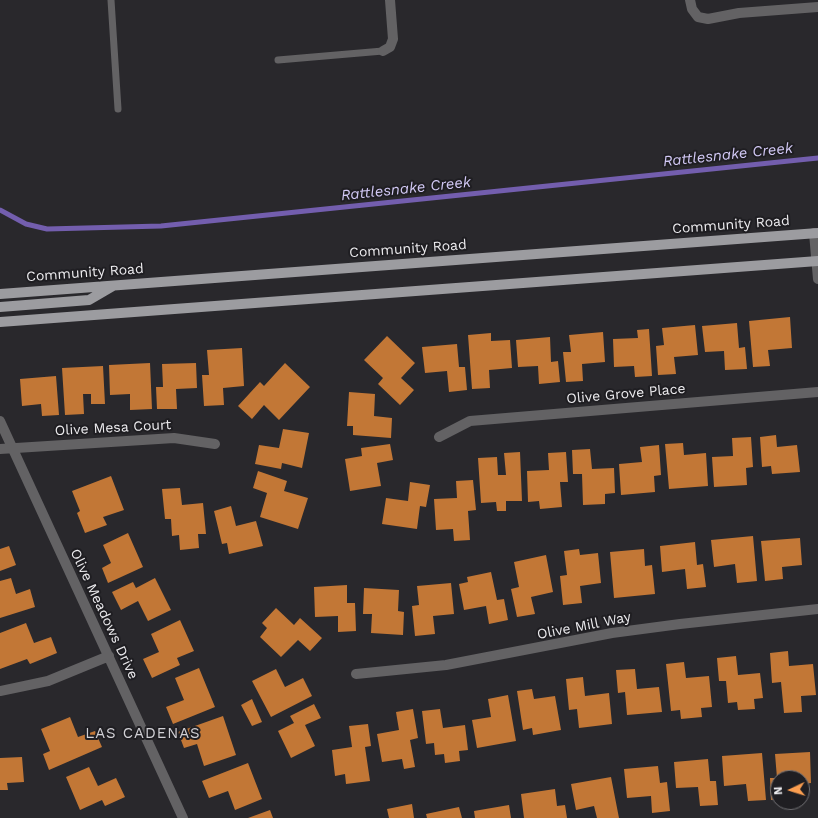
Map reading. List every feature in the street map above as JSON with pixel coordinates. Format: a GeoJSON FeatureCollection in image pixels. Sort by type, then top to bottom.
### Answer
{"type":"FeatureCollection","features":[{"type":"Feature","properties":{"kind":"main road","name":"Community Road"},"geometry":{"type":"LineString","coordinates":[[0,294],[816,233]]}},
{"type":"Feature","properties":{"kind":"main road"},"geometry":{"type":"LineString","coordinates":[[0,322],[817,261]]}},
{"type":"Feature","properties":{"kind":"main road"},"geometry":{"type":"LineString","coordinates":[[0,307],[88,300],[115,285]]}},
{"type":"Feature","properties":{"kind":"street"},"geometry":{"type":"LineString","coordinates":[[383,51],[390,47],[393,39],[390,0]]}},
{"type":"Feature","properties":{"kind":"street"},"geometry":{"type":"LineString","coordinates":[[690,0],[692,9],[698,17],[718,18],[739,13],[818,7]]}},
{"type":"Feature","properties":{"kind":"street"},"geometry":{"type":"LineString","coordinates":[[816,233],[818,279]]}},
{"type":"Feature","properties":{"kind":"street","name":"Olive Grove Place"},"geometry":{"type":"LineString","coordinates":[[439,437],[470,421],[818,392]]}},
{"type":"Feature","properties":{"kind":"street","name":"Olive Meadows Drive"},"geometry":{"type":"LineString","coordinates":[[0,421],[183,818]]}},
{"type":"Feature","properties":{"kind":"street","name":"Olive Mesa Court"},"geometry":{"type":"LineString","coordinates":[[0,449],[174,438],[215,444]]}},
{"type":"Feature","properties":{"kind":"street","name":"Olive Mill Way"},"geometry":{"type":"LineString","coordinates":[[356,674],[446,665],[612,633],[818,609]]}},
{"type":"Feature","properties":{"kind":"street"},"geometry":{"type":"LineString","coordinates":[[0,691],[48,681],[109,656]]}},
{"type":"Feature","properties":{"kind":"lane"},"geometry":{"type":"LineString","coordinates":[[111,0],[118,109]]}},
{"type":"Feature","properties":{"kind":"lane"},"geometry":{"type":"LineString","coordinates":[[278,60],[383,51]]}},
{"type":"Feature","properties":{"kind":"building"},"geometry":{"type":"Polygon","coordinates":[[[790,317],[792,348],[768,350],[770,366],[753,367],[749,321],[790,317]]]}},
{"type":"Feature","properties":{"kind":"building"},"geometry":{"type":"Polygon","coordinates":[[[737,323],[739,348],[745,347],[747,369],[725,370],[724,351],[705,352],[702,326],[737,323]]]}},
{"type":"Feature","properties":{"kind":"building"},"geometry":{"type":"Polygon","coordinates":[[[695,325],[698,355],[674,357],[676,374],[658,375],[656,346],[664,345],[662,328],[695,325]]]}},
{"type":"Feature","properties":{"kind":"building"},"geometry":{"type":"Polygon","coordinates":[[[649,329],[652,376],[635,377],[634,366],[614,367],[613,339],[638,338],[637,330],[649,329]]]}},
{"type":"Feature","properties":{"kind":"building"},"geometry":{"type":"Polygon","coordinates":[[[603,332],[605,362],[582,364],[583,381],[566,382],[563,352],[571,352],[569,335],[603,332]]]}},
{"type":"Feature","properties":{"kind":"building"},"geometry":{"type":"Polygon","coordinates":[[[491,333],[491,341],[510,340],[512,368],[489,370],[490,388],[472,389],[468,335],[491,333]]]}},
{"type":"Feature","properties":{"kind":"building"},"geometry":{"type":"Polygon","coordinates":[[[387,336],[415,363],[401,378],[414,390],[400,405],[378,384],[383,378],[364,360],[387,336]]]}},
{"type":"Feature","properties":{"kind":"building"},"geometry":{"type":"Polygon","coordinates":[[[550,337],[551,362],[558,361],[560,382],[539,384],[538,366],[518,367],[516,340],[550,337]]]}},
{"type":"Feature","properties":{"kind":"building"},"geometry":{"type":"Polygon","coordinates":[[[457,344],[459,367],[465,367],[467,390],[449,392],[447,371],[425,373],[422,347],[457,344]]]}},
{"type":"Feature","properties":{"kind":"building"},"geometry":{"type":"Polygon","coordinates":[[[242,348],[244,386],[223,388],[224,405],[204,406],[202,375],[209,375],[207,350],[242,348]]]}},
{"type":"Feature","properties":{"kind":"building"},"geometry":{"type":"Polygon","coordinates":[[[150,363],[152,409],[130,410],[130,394],[110,395],[109,365],[150,363]]]}},
{"type":"Feature","properties":{"kind":"building"},"geometry":{"type":"Polygon","coordinates":[[[196,363],[197,388],[176,389],[177,409],[157,409],[156,387],[163,387],[162,364],[196,363]]]}},
{"type":"Feature","properties":{"kind":"building"},"geometry":{"type":"Polygon","coordinates":[[[285,363],[310,387],[279,420],[264,405],[252,419],[238,406],[260,382],[264,386],[285,363]]]}},
{"type":"Feature","properties":{"kind":"building"},"geometry":{"type":"Polygon","coordinates":[[[103,366],[105,404],[91,404],[91,394],[83,394],[84,414],[65,415],[62,368],[103,366]]]}},
{"type":"Feature","properties":{"kind":"building"},"geometry":{"type":"Polygon","coordinates":[[[56,376],[59,415],[42,416],[41,404],[22,406],[20,379],[56,376]]]}},
{"type":"Feature","properties":{"kind":"building"},"geometry":{"type":"Polygon","coordinates":[[[349,392],[375,394],[374,416],[392,418],[391,438],[353,435],[353,426],[347,426],[349,392]]]}},
{"type":"Feature","properties":{"kind":"building"},"geometry":{"type":"Polygon","coordinates":[[[283,429],[309,433],[302,468],[282,463],[281,469],[255,464],[259,445],[279,448],[283,429]]]}},
{"type":"Feature","properties":{"kind":"building"},"geometry":{"type":"Polygon","coordinates":[[[776,435],[777,447],[797,445],[800,472],[772,474],[771,466],[762,467],[760,437],[776,435]]]}},
{"type":"Feature","properties":{"kind":"building"},"geometry":{"type":"Polygon","coordinates":[[[751,437],[753,467],[746,468],[747,485],[714,487],[712,457],[733,456],[732,438],[751,437]]]}},
{"type":"Feature","properties":{"kind":"building"},"geometry":{"type":"Polygon","coordinates":[[[683,443],[684,455],[706,453],[708,486],[669,489],[665,444],[683,443]]]}},
{"type":"Feature","properties":{"kind":"building"},"geometry":{"type":"Polygon","coordinates":[[[390,444],[393,460],[377,463],[381,486],[350,491],[345,459],[362,456],[361,448],[390,444]]]}},
{"type":"Feature","properties":{"kind":"building"},"geometry":{"type":"Polygon","coordinates":[[[659,445],[661,475],[654,476],[655,492],[621,495],[619,464],[642,462],[640,447],[659,445]]]}},
{"type":"Feature","properties":{"kind":"building"},"geometry":{"type":"Polygon","coordinates":[[[590,449],[592,469],[614,468],[615,493],[605,494],[605,504],[583,505],[582,474],[573,474],[572,450],[590,449]]]}},
{"type":"Feature","properties":{"kind":"building"},"geometry":{"type":"Polygon","coordinates":[[[520,452],[522,501],[506,501],[506,511],[497,511],[496,502],[481,503],[478,458],[497,457],[498,475],[506,475],[504,453],[520,452]]]}},
{"type":"Feature","properties":{"kind":"building"},"geometry":{"type":"Polygon","coordinates":[[[566,452],[568,482],[560,482],[562,507],[540,509],[539,501],[528,502],[527,471],[549,470],[548,453],[566,452]]]}},
{"type":"Feature","properties":{"kind":"building"},"geometry":{"type":"Polygon","coordinates":[[[258,471],[287,481],[284,491],[308,498],[298,529],[260,517],[267,493],[253,488],[258,471]]]}},
{"type":"Feature","properties":{"kind":"building"},"geometry":{"type":"Polygon","coordinates":[[[111,476],[124,510],[103,517],[107,525],[85,533],[77,513],[80,511],[72,491],[111,476]]]}},
{"type":"Feature","properties":{"kind":"building"},"geometry":{"type":"Polygon","coordinates":[[[473,480],[476,510],[468,511],[470,540],[454,541],[453,529],[436,530],[434,499],[457,498],[456,481],[473,480]]]}},
{"type":"Feature","properties":{"kind":"building"},"geometry":{"type":"Polygon","coordinates":[[[410,482],[430,485],[426,507],[420,506],[417,529],[382,524],[386,498],[408,501],[410,482]]]}},
{"type":"Feature","properties":{"kind":"building"},"geometry":{"type":"Polygon","coordinates":[[[180,488],[182,505],[203,503],[206,534],[198,534],[199,548],[180,550],[179,535],[172,536],[171,519],[165,519],[162,489],[180,488]]]}},
{"type":"Feature","properties":{"kind":"building"},"geometry":{"type":"Polygon","coordinates":[[[231,506],[236,526],[256,521],[263,546],[229,554],[227,543],[222,544],[214,511],[231,506]]]}},
{"type":"Feature","properties":{"kind":"building"},"geometry":{"type":"Polygon","coordinates":[[[128,533],[143,567],[108,583],[102,568],[111,563],[103,545],[128,533]]]}},
{"type":"Feature","properties":{"kind":"building"},"geometry":{"type":"Polygon","coordinates":[[[753,536],[757,581],[737,583],[735,564],[714,567],[711,540],[753,536]]]}},
{"type":"Feature","properties":{"kind":"building"},"geometry":{"type":"Polygon","coordinates":[[[800,538],[802,565],[782,567],[783,579],[765,581],[761,541],[800,538]]]}},
{"type":"Feature","properties":{"kind":"building"},"geometry":{"type":"Polygon","coordinates":[[[695,542],[697,565],[703,564],[706,587],[687,589],[685,569],[662,572],[660,546],[695,542]]]}},
{"type":"Feature","properties":{"kind":"building"},"geometry":{"type":"Polygon","coordinates":[[[9,546],[16,565],[0,571],[0,549],[9,546]]]}},
{"type":"Feature","properties":{"kind":"building"},"geometry":{"type":"Polygon","coordinates":[[[579,549],[580,555],[598,553],[601,583],[580,586],[582,603],[563,605],[560,576],[567,575],[564,551],[579,549]]]}},
{"type":"Feature","properties":{"kind":"building"},"geometry":{"type":"Polygon","coordinates":[[[644,549],[645,566],[652,565],[655,594],[614,598],[610,552],[644,549]]]}},
{"type":"Feature","properties":{"kind":"building"},"geometry":{"type":"Polygon","coordinates":[[[546,555],[553,592],[531,597],[535,614],[517,617],[511,589],[519,587],[514,562],[546,555]]]}},
{"type":"Feature","properties":{"kind":"building"},"geometry":{"type":"Polygon","coordinates":[[[491,572],[497,600],[504,599],[508,620],[489,624],[486,606],[464,610],[459,584],[468,582],[467,577],[491,572]]]}},
{"type":"Feature","properties":{"kind":"building"},"geometry":{"type":"Polygon","coordinates":[[[11,578],[16,594],[30,589],[35,607],[0,618],[0,581],[11,578]]]}},
{"type":"Feature","properties":{"kind":"building"},"geometry":{"type":"Polygon","coordinates":[[[155,578],[171,610],[148,621],[138,601],[121,610],[112,592],[133,582],[136,588],[155,578]]]}},
{"type":"Feature","properties":{"kind":"building"},"geometry":{"type":"Polygon","coordinates":[[[451,583],[454,614],[433,616],[435,634],[415,636],[412,606],[419,605],[417,586],[451,583]]]}},
{"type":"Feature","properties":{"kind":"building"},"geometry":{"type":"Polygon","coordinates":[[[347,585],[347,603],[355,603],[356,631],[338,632],[338,616],[315,617],[314,587],[347,585]]]}},
{"type":"Feature","properties":{"kind":"building"},"geometry":{"type":"Polygon","coordinates":[[[364,588],[399,590],[398,611],[404,612],[403,635],[371,633],[372,614],[363,614],[364,588]]]}},
{"type":"Feature","properties":{"kind":"building"},"geometry":{"type":"Polygon","coordinates":[[[276,608],[294,625],[300,618],[322,638],[310,651],[298,640],[281,657],[260,637],[267,628],[262,623],[276,608]]]}},
{"type":"Feature","properties":{"kind":"building"},"geometry":{"type":"Polygon","coordinates":[[[180,620],[194,651],[177,658],[180,665],[152,678],[143,659],[159,652],[151,634],[180,620]]]}},
{"type":"Feature","properties":{"kind":"building"},"geometry":{"type":"Polygon","coordinates":[[[26,623],[34,643],[51,637],[57,653],[30,664],[27,659],[0,669],[0,633],[26,623]]]}},
{"type":"Feature","properties":{"kind":"building"},"geometry":{"type":"Polygon","coordinates":[[[788,651],[789,666],[813,664],[816,695],[801,696],[802,712],[784,713],[781,682],[772,683],[770,653],[788,651]]]}},
{"type":"Feature","properties":{"kind":"building"},"geometry":{"type":"Polygon","coordinates":[[[736,656],[738,675],[760,673],[763,698],[754,699],[755,709],[738,710],[737,702],[728,703],[726,681],[719,681],[717,658],[736,656]]]}},
{"type":"Feature","properties":{"kind":"building"},"geometry":{"type":"Polygon","coordinates":[[[684,662],[686,678],[709,676],[712,707],[701,708],[702,717],[681,719],[680,710],[671,711],[666,664],[684,662]]]}},
{"type":"Feature","properties":{"kind":"building"},"geometry":{"type":"Polygon","coordinates":[[[199,668],[215,707],[173,724],[166,707],[184,700],[175,678],[199,668]]]}},
{"type":"Feature","properties":{"kind":"building"},"geometry":{"type":"Polygon","coordinates":[[[276,669],[285,687],[303,678],[312,696],[271,717],[252,681],[276,669]]]}},
{"type":"Feature","properties":{"kind":"building"},"geometry":{"type":"Polygon","coordinates":[[[635,669],[637,689],[659,687],[662,712],[627,715],[625,692],[618,693],[616,670],[635,669]]]}},
{"type":"Feature","properties":{"kind":"building"},"geometry":{"type":"Polygon","coordinates":[[[583,677],[585,696],[609,693],[612,724],[579,728],[577,709],[569,710],[566,679],[583,677]]]}},
{"type":"Feature","properties":{"kind":"building"},"geometry":{"type":"Polygon","coordinates":[[[532,689],[534,699],[555,696],[561,730],[533,735],[532,728],[523,730],[517,691],[532,689]]]}},
{"type":"Feature","properties":{"kind":"building"},"geometry":{"type":"Polygon","coordinates":[[[508,695],[516,741],[477,748],[472,720],[491,717],[488,699],[508,695]]]}},
{"type":"Feature","properties":{"kind":"building"},"geometry":{"type":"Polygon","coordinates":[[[252,699],[262,722],[252,726],[241,705],[252,699]]]}},
{"type":"Feature","properties":{"kind":"building"},"geometry":{"type":"Polygon","coordinates":[[[314,704],[321,718],[305,725],[315,746],[291,758],[278,731],[294,723],[290,716],[314,704]]]}},
{"type":"Feature","properties":{"kind":"building"},"geometry":{"type":"Polygon","coordinates":[[[413,709],[418,738],[410,740],[415,767],[404,769],[402,759],[382,762],[377,734],[399,730],[396,712],[413,709]]]}},
{"type":"Feature","properties":{"kind":"building"},"geometry":{"type":"Polygon","coordinates":[[[440,709],[443,728],[465,725],[468,750],[459,751],[460,761],[445,763],[444,754],[435,755],[434,743],[426,744],[422,711],[440,709]]]}},
{"type":"Feature","properties":{"kind":"building"},"geometry":{"type":"Polygon","coordinates":[[[223,716],[236,755],[204,766],[197,744],[184,748],[178,732],[223,716]]]}},
{"type":"Feature","properties":{"kind":"building"},"geometry":{"type":"Polygon","coordinates":[[[70,717],[78,737],[95,731],[102,747],[49,770],[43,754],[50,751],[41,729],[70,717]]]}},
{"type":"Feature","properties":{"kind":"building"},"geometry":{"type":"Polygon","coordinates":[[[368,724],[371,746],[365,747],[370,781],[346,784],[345,774],[335,776],[332,750],[352,747],[349,726],[368,724]]]}},
{"type":"Feature","properties":{"kind":"building"},"geometry":{"type":"Polygon","coordinates":[[[810,752],[811,783],[810,770],[776,770],[775,754],[810,752]]]}},
{"type":"Feature","properties":{"kind":"building"},"geometry":{"type":"Polygon","coordinates":[[[762,753],[766,800],[748,801],[746,784],[724,786],[722,756],[762,753]]]}},
{"type":"Feature","properties":{"kind":"building"},"geometry":{"type":"Polygon","coordinates":[[[22,757],[24,782],[7,783],[8,790],[0,790],[0,758],[22,757]]]}},
{"type":"Feature","properties":{"kind":"building"},"geometry":{"type":"Polygon","coordinates":[[[708,759],[710,781],[716,781],[718,805],[700,806],[698,787],[676,788],[674,762],[708,759]]]}},
{"type":"Feature","properties":{"kind":"building"},"geometry":{"type":"Polygon","coordinates":[[[248,763],[262,799],[235,810],[228,791],[209,798],[202,781],[248,763]]]}},
{"type":"Feature","properties":{"kind":"building"},"geometry":{"type":"Polygon","coordinates":[[[658,766],[660,783],[667,782],[670,811],[652,813],[651,796],[627,798],[624,769],[658,766]]]}},
{"type":"Feature","properties":{"kind":"building"},"geometry":{"type":"Polygon","coordinates":[[[89,767],[98,786],[116,778],[125,797],[105,806],[102,800],[80,810],[66,777],[89,767]]]}},
{"type":"Feature","properties":{"kind":"building"},"geometry":{"type":"Polygon","coordinates":[[[611,777],[619,818],[597,818],[594,806],[576,810],[571,784],[611,777]]]}},
{"type":"Feature","properties":{"kind":"building"},"geometry":{"type":"Polygon","coordinates":[[[555,789],[557,806],[565,805],[567,818],[524,818],[521,794],[555,789]]]}},
{"type":"Feature","properties":{"kind":"building"},"geometry":{"type":"Polygon","coordinates":[[[412,804],[414,818],[389,818],[387,809],[412,804]]]}},
{"type":"Feature","properties":{"kind":"building"},"geometry":{"type":"Polygon","coordinates":[[[509,805],[511,818],[475,818],[474,811],[509,805]]]}},
{"type":"Feature","properties":{"kind":"building"},"geometry":{"type":"Polygon","coordinates":[[[459,807],[462,818],[427,818],[426,814],[459,807]]]}},
{"type":"Feature","properties":{"kind":"building"},"geometry":{"type":"Polygon","coordinates":[[[270,810],[273,818],[248,818],[270,810]]]}},
{"type":"Feature","properties":{"kind":"waterway","name":"Rattlesnake Creek"},"geometry":{"type":"LineString","coordinates":[[0,210],[26,224],[47,229],[161,226],[818,158]]}},
{"type":"Feature","properties":{"kind":"district","name":"LAS CADENAS"},"geometry":{"type":"Point","coordinates":[143,734]}}]}
